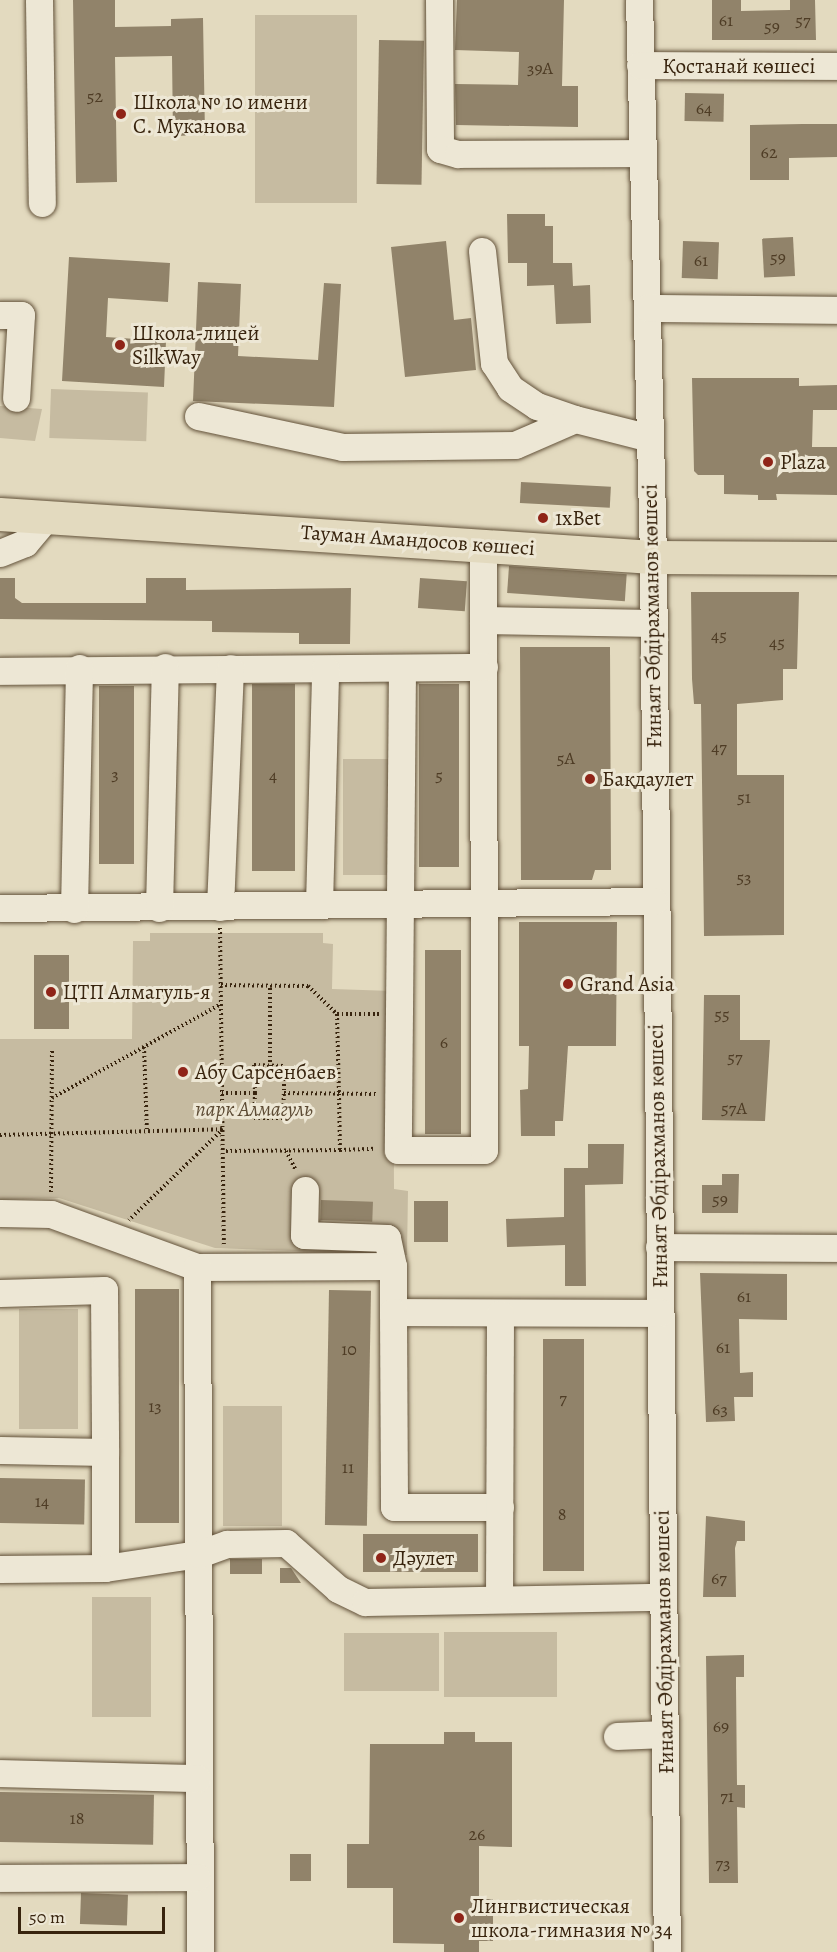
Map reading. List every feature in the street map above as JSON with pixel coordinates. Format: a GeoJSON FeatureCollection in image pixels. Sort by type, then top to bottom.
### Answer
{"type":"FeatureCollection","features":[{"type":"Feature","properties":{"kind":"main road","name":"Тауман Амандосов көшесі"},"geometry":{"type":"LineString","coordinates":[[0,514],[483,544],[653,557],[837,558]]}},
{"type":"Feature","properties":{"kind":"street"},"geometry":{"type":"LineString","coordinates":[[39,0],[42,203]]}},
{"type":"Feature","properties":{"kind":"street"},"geometry":{"type":"LineString","coordinates":[[439,0],[440,149],[458,154],[642,153]]}},
{"type":"Feature","properties":{"kind":"street","name":"Ғинаят Әбдірахманов көшесі"},"geometry":{"type":"LineString","coordinates":[[639,0],[653,557],[654,902],[668,1952]]}},
{"type":"Feature","properties":{"kind":"street","name":"Қостанай көшесі"},"geometry":{"type":"LineString","coordinates":[[640,65],[837,66]]}},
{"type":"Feature","properties":{"kind":"street"},"geometry":{"type":"LineString","coordinates":[[482,251],[494,363],[510,388],[537,406],[575,419],[650,438]]}},
{"type":"Feature","properties":{"kind":"street"},"geometry":{"type":"LineString","coordinates":[[648,308],[837,310]]}},
{"type":"Feature","properties":{"kind":"street"},"geometry":{"type":"LineString","coordinates":[[0,315],[21,315],[16,398]]}},
{"type":"Feature","properties":{"kind":"street"},"geometry":{"type":"LineString","coordinates":[[198,416],[343,447],[515,445],[575,419]]}},
{"type":"Feature","properties":{"kind":"street"},"geometry":{"type":"LineString","coordinates":[[0,553],[25,543],[47,517]]}},
{"type":"Feature","properties":{"kind":"street"},"geometry":{"type":"LineString","coordinates":[[402,668],[398,1150],[484,1150],[487,903],[483,544]]}},
{"type":"Feature","properties":{"kind":"street"},"geometry":{"type":"LineString","coordinates":[[483,620],[653,623]]}},
{"type":"Feature","properties":{"kind":"street"},"geometry":{"type":"LineString","coordinates":[[0,671],[165,667],[325,669],[484,667]]}},
{"type":"Feature","properties":{"kind":"street"},"geometry":{"type":"LineString","coordinates":[[159,908],[165,667]]}},
{"type":"Feature","properties":{"kind":"street"},"geometry":{"type":"LineString","coordinates":[[74,909],[79,668]]}},
{"type":"Feature","properties":{"kind":"street"},"geometry":{"type":"LineString","coordinates":[[220,907],[230,668]]}},
{"type":"Feature","properties":{"kind":"street"},"geometry":{"type":"LineString","coordinates":[[319,905],[325,669]]}},
{"type":"Feature","properties":{"kind":"street"},"geometry":{"type":"LineString","coordinates":[[0,908],[654,902]]}},
{"type":"Feature","properties":{"kind":"street"},"geometry":{"type":"LineString","coordinates":[[305,1190],[304,1235],[387,1238],[393,1266],[394,1508],[500,1507]]}},
{"type":"Feature","properties":{"kind":"street"},"geometry":{"type":"LineString","coordinates":[[0,1213],[51,1214],[197,1268],[393,1266]]}},
{"type":"Feature","properties":{"kind":"street"},"geometry":{"type":"LineString","coordinates":[[660,1247],[837,1248]]}},
{"type":"Feature","properties":{"kind":"street"},"geometry":{"type":"LineString","coordinates":[[197,1268],[199,1554],[197,1877],[200,1952]]}},
{"type":"Feature","properties":{"kind":"street"},"geometry":{"type":"LineString","coordinates":[[0,1293],[104,1290],[105,1568]]}},
{"type":"Feature","properties":{"kind":"street"},"geometry":{"type":"LineString","coordinates":[[393,1312],[660,1313]]}},
{"type":"Feature","properties":{"kind":"street"},"geometry":{"type":"LineString","coordinates":[[499,1599],[500,1314]]}},
{"type":"Feature","properties":{"kind":"street"},"geometry":{"type":"LineString","coordinates":[[0,1450],[105,1452]]}},
{"type":"Feature","properties":{"kind":"street"},"geometry":{"type":"LineString","coordinates":[[0,1569],[105,1568],[199,1554],[227,1544],[286,1543],[338,1589],[365,1602],[663,1597]]}},
{"type":"Feature","properties":{"kind":"street"},"geometry":{"type":"LineString","coordinates":[[617,1736],[664,1734]]}},
{"type":"Feature","properties":{"kind":"street"},"geometry":{"type":"LineString","coordinates":[[0,1773],[197,1778]]}},
{"type":"Feature","properties":{"kind":"street"},"geometry":{"type":"LineString","coordinates":[[0,1878],[197,1877]]}},
{"type":"Feature","properties":{"kind":"path"},"geometry":{"type":"LineString","coordinates":[[220,907],[224,1268]]}},
{"type":"Feature","properties":{"kind":"path"},"geometry":{"type":"LineString","coordinates":[[221,985],[308,986],[337,1014],[340,1150],[223,1151]]}},
{"type":"Feature","properties":{"kind":"path"},"geometry":{"type":"LineString","coordinates":[[270,986],[270,1066]]}},
{"type":"Feature","properties":{"kind":"path"},"geometry":{"type":"LineString","coordinates":[[52,1098],[221,1004]]}},
{"type":"Feature","properties":{"kind":"path"},"geometry":{"type":"LineString","coordinates":[[144,1047],[147,1131]]}},
{"type":"Feature","properties":{"kind":"path"},"geometry":{"type":"LineString","coordinates":[[51,1214],[52,1048]]}},
{"type":"Feature","properties":{"kind":"path"},"geometry":{"type":"LineString","coordinates":[[254,1065],[284,1066],[284,1093],[283,1118],[254,1118],[254,1065]]}},
{"type":"Feature","properties":{"kind":"path"},"geometry":{"type":"LineString","coordinates":[[222,1093],[255,1093]]}},
{"type":"Feature","properties":{"kind":"path"},"geometry":{"type":"LineString","coordinates":[[284,1093],[382,1094]]}},
{"type":"Feature","properties":{"kind":"path"},"geometry":{"type":"LineString","coordinates":[[0,1135],[223,1129]]}},
{"type":"Feature","properties":{"kind":"path"},"geometry":{"type":"LineString","coordinates":[[113,1236],[223,1129]]}},
{"type":"Feature","properties":{"kind":"green space"},"geometry":{"type":"Polygon","coordinates":[[[255,15],[357,15],[357,203],[255,203],[255,15]]]}},
{"type":"Feature","properties":{"kind":"green space"},"geometry":{"type":"Polygon","coordinates":[[[51,389],[148,392],[146,441],[49,438],[51,389]]]}},
{"type":"Feature","properties":{"kind":"green space"},"geometry":{"type":"Polygon","coordinates":[[[0,406],[42,409],[35,441],[0,438],[0,406]]]}},
{"type":"Feature","properties":{"kind":"green space"},"geometry":{"type":"Polygon","coordinates":[[[343,759],[388,759],[388,875],[343,875],[343,759]]]}},
{"type":"Feature","properties":{"kind":"green space","name":"парк Алмагуль"},"geometry":{"type":"Polygon","coordinates":[[[150,933],[323,933],[323,943],[333,944],[332,989],[393,991],[394,1189],[408,1191],[407,1255],[215,1248],[59,1198],[0,1200],[0,1039],[132,1039],[133,941],[150,941],[150,933]]]}},
{"type":"Feature","properties":{"kind":"green space"},"geometry":{"type":"Polygon","coordinates":[[[19,1309],[78,1309],[78,1429],[19,1429],[19,1309]]]}},
{"type":"Feature","properties":{"kind":"green space"},"geometry":{"type":"Polygon","coordinates":[[[223,1406],[282,1406],[282,1526],[223,1526],[223,1406]]]}},
{"type":"Feature","properties":{"kind":"green space"},"geometry":{"type":"Polygon","coordinates":[[[92,1597],[151,1597],[151,1717],[92,1717],[92,1597]]]}},
{"type":"Feature","properties":{"kind":"green space"},"geometry":{"type":"Polygon","coordinates":[[[444,1632],[557,1632],[557,1697],[444,1697],[444,1632]]]}},
{"type":"Feature","properties":{"kind":"green space"},"geometry":{"type":"Polygon","coordinates":[[[344,1633],[439,1633],[439,1691],[344,1691],[344,1633]]]}},
{"type":"Feature","properties":{"kind":"building"},"geometry":{"type":"Polygon","coordinates":[[[73,0],[115,0],[115,27],[171,26],[171,19],[203,18],[205,135],[173,136],[172,56],[115,57],[117,182],[76,183],[73,0]]]}},
{"type":"Feature","properties":{"kind":"building"},"geometry":{"type":"Polygon","coordinates":[[[457,0],[564,0],[562,86],[578,86],[578,127],[456,125],[455,84],[518,85],[519,52],[455,50],[457,0]]]}},
{"type":"Feature","properties":{"kind":"building"},"geometry":{"type":"Polygon","coordinates":[[[712,0],[741,0],[741,11],[790,10],[790,0],[815,0],[816,40],[712,40],[712,0]]]}},
{"type":"Feature","properties":{"kind":"building"},"geometry":{"type":"Polygon","coordinates":[[[379,40],[424,41],[421,185],[376,184],[379,40]]]}},
{"type":"Feature","properties":{"kind":"building"},"geometry":{"type":"Polygon","coordinates":[[[685,93],[724,94],[724,122],[685,121],[685,93]]]}},
{"type":"Feature","properties":{"kind":"building"},"geometry":{"type":"Polygon","coordinates":[[[837,124],[837,157],[789,158],[789,180],[750,180],[750,125],[837,124]]]}},
{"type":"Feature","properties":{"kind":"building"},"geometry":{"type":"Polygon","coordinates":[[[507,214],[545,214],[545,226],[553,226],[553,263],[572,263],[573,286],[590,285],[591,323],[556,324],[554,285],[527,286],[527,263],[508,263],[507,214]]]}},
{"type":"Feature","properties":{"kind":"building"},"geometry":{"type":"Polygon","coordinates":[[[793,237],[795,276],[764,278],[762,239],[793,237]]]}},
{"type":"Feature","properties":{"kind":"building"},"geometry":{"type":"Polygon","coordinates":[[[446,241],[454,320],[471,318],[476,370],[405,377],[391,247],[446,241]]]}},
{"type":"Feature","properties":{"kind":"building"},"geometry":{"type":"Polygon","coordinates":[[[683,241],[719,242],[718,279],[682,278],[683,241]]]}},
{"type":"Feature","properties":{"kind":"building","name":"Школа-лицей SilkWay"},"geometry":{"type":"Polygon","coordinates":[[[69,257],[170,263],[168,302],[108,298],[106,337],[166,341],[164,387],[62,381],[69,257]]]}},
{"type":"Feature","properties":{"kind":"building"},"geometry":{"type":"Polygon","coordinates":[[[198,282],[241,284],[238,356],[318,360],[324,283],[341,284],[334,407],[193,401],[198,282]]]}},
{"type":"Feature","properties":{"kind":"building"},"geometry":{"type":"Polygon","coordinates":[[[692,378],[799,378],[799,386],[837,385],[837,410],[813,410],[812,447],[837,447],[837,495],[776,494],[777,500],[758,500],[758,495],[724,494],[724,475],[698,475],[694,471],[692,378]]]}},
{"type":"Feature","properties":{"kind":"building"},"geometry":{"type":"Polygon","coordinates":[[[521,482],[611,487],[610,508],[520,503],[521,482]]]}},
{"type":"Feature","properties":{"kind":"building"},"geometry":{"type":"Polygon","coordinates":[[[509,566],[627,574],[625,601],[507,593],[509,566]]]}},
{"type":"Feature","properties":{"kind":"building"},"geometry":{"type":"Polygon","coordinates":[[[0,578],[15,578],[15,598],[22,603],[146,603],[146,578],[186,578],[186,590],[351,588],[350,644],[299,644],[299,633],[212,632],[212,621],[0,619],[0,578]]]}},
{"type":"Feature","properties":{"kind":"building"},"geometry":{"type":"Polygon","coordinates":[[[420,578],[467,581],[465,611],[418,608],[420,578]]]}},
{"type":"Feature","properties":{"kind":"building"},"geometry":{"type":"Polygon","coordinates":[[[691,592],[799,592],[797,669],[783,669],[783,700],[737,704],[737,775],[784,775],[784,935],[704,936],[701,704],[694,704],[691,592]]]}},
{"type":"Feature","properties":{"kind":"building"},"geometry":{"type":"Polygon","coordinates":[[[520,647],[610,647],[611,870],[595,870],[592,880],[521,880],[520,647]]]}},
{"type":"Feature","properties":{"kind":"building"},"geometry":{"type":"Polygon","coordinates":[[[252,684],[295,684],[295,871],[252,871],[252,684]]]}},
{"type":"Feature","properties":{"kind":"building"},"geometry":{"type":"Polygon","coordinates":[[[419,684],[459,684],[459,867],[419,867],[419,684]]]}},
{"type":"Feature","properties":{"kind":"building"},"geometry":{"type":"Polygon","coordinates":[[[99,686],[134,686],[134,864],[99,864],[99,686]]]}},
{"type":"Feature","properties":{"kind":"building","name":"Grand Asia"},"geometry":{"type":"Polygon","coordinates":[[[519,922],[617,922],[616,1046],[568,1046],[563,1121],[555,1121],[555,1136],[521,1136],[520,1090],[528,1089],[529,1046],[519,1046],[519,922]]]}},
{"type":"Feature","properties":{"kind":"building"},"geometry":{"type":"Polygon","coordinates":[[[425,950],[461,950],[461,1134],[425,1134],[425,950]]]}},
{"type":"Feature","properties":{"kind":"building","name":"ЦТП Алмагуль-я"},"geometry":{"type":"Polygon","coordinates":[[[34,955],[69,955],[69,1029],[34,1029],[34,955]]]}},
{"type":"Feature","properties":{"kind":"building"},"geometry":{"type":"Polygon","coordinates":[[[704,995],[740,995],[740,1040],[770,1040],[765,1121],[702,1120],[704,995]]]}},
{"type":"Feature","properties":{"kind":"building"},"geometry":{"type":"Polygon","coordinates":[[[588,1144],[624,1144],[623,1184],[585,1185],[586,1286],[565,1286],[565,1245],[507,1247],[506,1219],[564,1217],[564,1168],[588,1168],[588,1144]]]}},
{"type":"Feature","properties":{"kind":"building"},"geometry":{"type":"Polygon","coordinates":[[[722,1174],[739,1174],[738,1213],[702,1213],[702,1185],[722,1185],[722,1174]]]}},
{"type":"Feature","properties":{"kind":"building"},"geometry":{"type":"Polygon","coordinates":[[[321,1200],[373,1202],[372,1222],[320,1220],[321,1200]]]}},
{"type":"Feature","properties":{"kind":"building"},"geometry":{"type":"Polygon","coordinates":[[[414,1201],[448,1201],[448,1242],[414,1242],[414,1201]]]}},
{"type":"Feature","properties":{"kind":"building"},"geometry":{"type":"Polygon","coordinates":[[[700,1273],[787,1274],[787,1320],[739,1319],[740,1373],[753,1372],[753,1397],[734,1397],[735,1421],[706,1422],[700,1273]]]}},
{"type":"Feature","properties":{"kind":"building"},"geometry":{"type":"Polygon","coordinates":[[[135,1289],[179,1289],[179,1523],[135,1523],[135,1289]]]}},
{"type":"Feature","properties":{"kind":"building"},"geometry":{"type":"Polygon","coordinates":[[[329,1290],[371,1291],[367,1526],[325,1525],[329,1290]]]}},
{"type":"Feature","properties":{"kind":"building"},"geometry":{"type":"Polygon","coordinates":[[[543,1339],[584,1339],[584,1571],[543,1571],[543,1339]]]}},
{"type":"Feature","properties":{"kind":"building"},"geometry":{"type":"Polygon","coordinates":[[[0,1478],[85,1479],[84,1524],[0,1523],[0,1478]]]}},
{"type":"Feature","properties":{"kind":"building"},"geometry":{"type":"Polygon","coordinates":[[[706,1516],[745,1521],[745,1541],[737,1541],[735,1548],[736,1597],[703,1597],[706,1516]]]}},
{"type":"Feature","properties":{"kind":"building"},"geometry":{"type":"Polygon","coordinates":[[[363,1534],[478,1534],[478,1572],[363,1572],[363,1534]]]}},
{"type":"Feature","properties":{"kind":"building"},"geometry":{"type":"Polygon","coordinates":[[[230,1559],[262,1559],[262,1574],[230,1574],[230,1559]]]}},
{"type":"Feature","properties":{"kind":"building"},"geometry":{"type":"Polygon","coordinates":[[[280,1568],[291,1568],[301,1583],[280,1583],[280,1568]]]}},
{"type":"Feature","properties":{"kind":"building"},"geometry":{"type":"Polygon","coordinates":[[[744,1655],[744,1677],[736,1677],[737,1785],[745,1785],[745,1808],[737,1807],[738,1883],[709,1883],[706,1656],[744,1655]]]}},
{"type":"Feature","properties":{"kind":"building"},"geometry":{"type":"Polygon","coordinates":[[[444,1732],[475,1732],[475,1742],[512,1742],[512,1847],[479,1846],[479,1899],[493,1899],[493,1941],[479,1941],[479,1952],[444,1952],[444,1944],[393,1943],[393,1888],[347,1888],[347,1844],[369,1844],[370,1744],[444,1744],[444,1732]]]}},
{"type":"Feature","properties":{"kind":"building"},"geometry":{"type":"Polygon","coordinates":[[[0,1792],[154,1795],[153,1845],[0,1842],[0,1792]]]}},
{"type":"Feature","properties":{"kind":"building"},"geometry":{"type":"Polygon","coordinates":[[[290,1854],[311,1854],[311,1881],[290,1881],[290,1854]]]}},
{"type":"Feature","properties":{"kind":"building"},"geometry":{"type":"Polygon","coordinates":[[[81,1893],[128,1895],[127,1926],[80,1924],[81,1893]]]}},
{"type":"Feature","properties":{"kind":"place","name":"Школа № 10 имени С. Муканова"},"geometry":{"type":"Point","coordinates":[121,114]}},
{"type":"Feature","properties":{"kind":"place","name":"Школа-лицей SilkWay"},"geometry":{"type":"Point","coordinates":[120,345]}},
{"type":"Feature","properties":{"kind":"place","name":"Plaza"},"geometry":{"type":"Point","coordinates":[768,462]}},
{"type":"Feature","properties":{"kind":"place","name":"1xBet"},"geometry":{"type":"Point","coordinates":[543,518]}},
{"type":"Feature","properties":{"kind":"place","name":"Бақдаулет"},"geometry":{"type":"Point","coordinates":[590,779]}},
{"type":"Feature","properties":{"kind":"place","name":"Grand Asia"},"geometry":{"type":"Point","coordinates":[568,984]}},
{"type":"Feature","properties":{"kind":"place","name":"ЦТП Алмагуль-я"},"geometry":{"type":"Point","coordinates":[51,992]}},
{"type":"Feature","properties":{"kind":"place","name":"Абу Сарсенбаев"},"geometry":{"type":"Point","coordinates":[183,1072]}},
{"type":"Feature","properties":{"kind":"place","name":"Дәулет"},"geometry":{"type":"Point","coordinates":[381,1558]}},
{"type":"Feature","properties":{"kind":"place","name":"Лингвистическая школа-гимназия № 34"},"geometry":{"type":"Point","coordinates":[459,1918]}}]}
